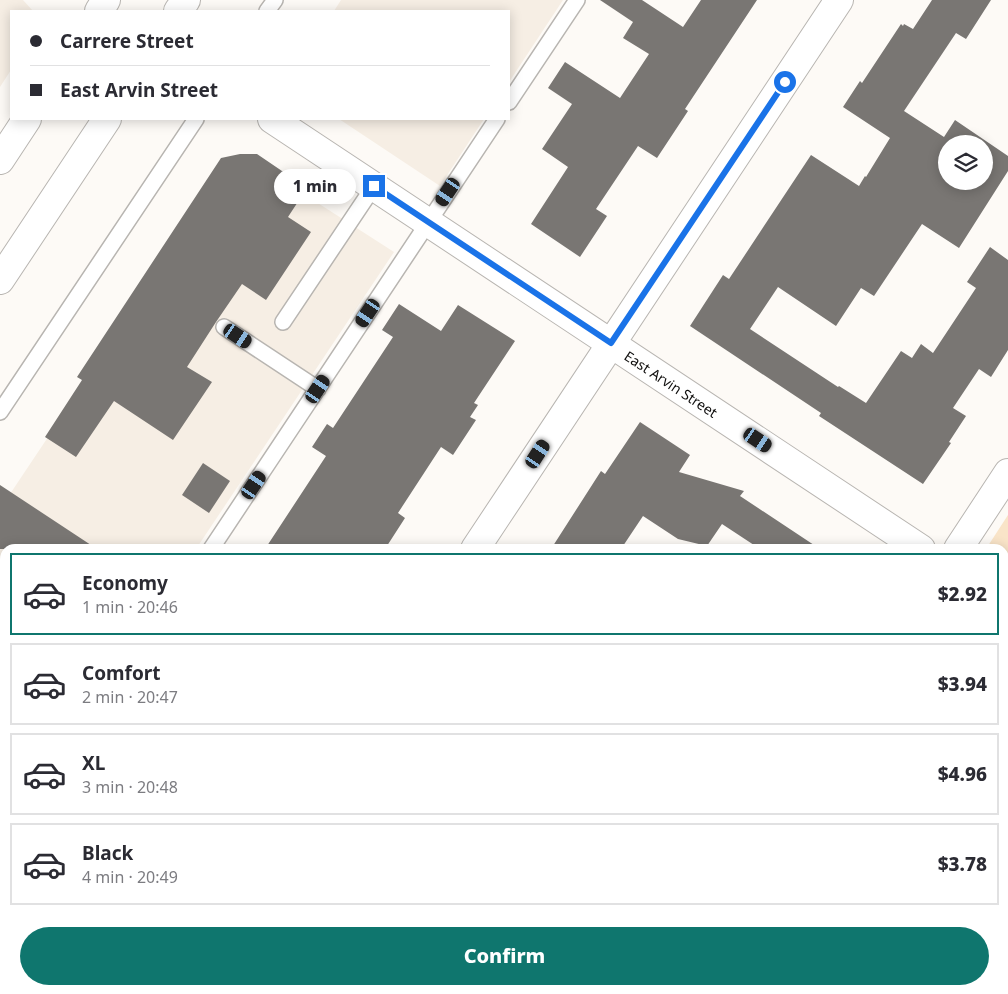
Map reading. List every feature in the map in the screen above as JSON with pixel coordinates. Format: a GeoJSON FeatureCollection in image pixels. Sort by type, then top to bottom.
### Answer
{"type":"FeatureCollection","features":[{"type":"Feature","properties":{"kind":"street"},"geometry":{"type":"LineString","coordinates":[[478,544],[839,0]]}},
{"type":"Feature","properties":{"kind":"street"},"geometry":{"type":"LineString","coordinates":[[0,160],[26,120]]}},
{"type":"Feature","properties":{"kind":"street"},"geometry":{"type":"LineString","coordinates":[[0,280],[106,120]]}},
{"type":"Feature","properties":{"kind":"street","name":"East Arvin Street"},"geometry":{"type":"LineString","coordinates":[[274,120],[913,544]]}},
{"type":"Feature","properties":{"kind":"street"},"geometry":{"type":"LineString","coordinates":[[961,544],[1008,473]]}},
{"type":"Feature","properties":{"kind":"lane"},"geometry":{"type":"LineString","coordinates":[[510,100],[577,0]]}},
{"type":"Feature","properties":{"kind":"lane"},"geometry":{"type":"LineString","coordinates":[[0,412],[195,120]]}},
{"type":"Feature","properties":{"kind":"lane"},"geometry":{"type":"LineString","coordinates":[[214,544],[496,120]]}},
{"type":"Feature","properties":{"kind":"lane"},"geometry":{"type":"LineString","coordinates":[[283,322],[374,186]]}},
{"type":"Feature","properties":{"kind":"lane"},"geometry":{"type":"LineString","coordinates":[[224,327],[318,389]]}},
{"type":"Feature","properties":{"kind":"shaded area"},"geometry":{"type":"Polygon","coordinates":[[[0,0],[23,0],[32,10],[10,10],[10,72],[0,87],[0,0]]]}},
{"type":"Feature","properties":{"kind":"shaded area"},"geometry":{"type":"Polygon","coordinates":[[[341,0],[563,0],[510,80],[510,10],[335,10],[341,0]]]}},
{"type":"Feature","properties":{"kind":"shaded area"},"geometry":{"type":"Polygon","coordinates":[[[341,120],[483,120],[440,186],[341,120]]]}},
{"type":"Feature","properties":{"kind":"shaded area"},"geometry":{"type":"Polygon","coordinates":[[[251,160],[394,252],[199,544],[0,544],[0,509],[225,172],[251,160]]]}},
{"type":"Feature","properties":{"kind":"shaded area"},"geometry":{"type":"Polygon","coordinates":[[[1008,515],[1008,544],[989,544],[1008,515]]]}},
{"type":"Feature","properties":{"kind":"building"},"geometry":{"type":"Polygon","coordinates":[[[600,0],[642,0],[683,27],[701,0],[757,0],[685,109],[688,111],[657,158],[638,146],[596,209],[607,216],[580,257],[531,224],[568,167],[542,149],[572,104],[548,88],[565,62],[620,98],[649,54],[623,38],[633,22],[600,0]]]}},
{"type":"Feature","properties":{"kind":"building"},"geometry":{"type":"Polygon","coordinates":[[[932,0],[991,0],[966,39],[956,33],[904,111],[941,135],[938,135],[938,190],[993,190],[993,146],[1008,156],[1008,171],[959,248],[922,224],[874,296],[861,288],[836,326],[778,287],[750,329],[838,387],[866,403],[901,351],[912,358],[921,344],[933,353],[976,288],[967,282],[990,247],[1008,260],[1008,350],[991,377],[979,369],[953,408],[966,416],[949,442],[951,443],[923,484],[819,416],[821,413],[690,326],[723,275],[729,279],[811,155],[859,186],[866,177],[890,138],[843,107],[860,81],[862,83],[901,24],[903,26],[904,24],[913,29],[932,0]]]}},
{"type":"Feature","properties":{"kind":"building"},"geometry":{"type":"Polygon","coordinates":[[[955,120],[977,135],[945,135],[955,120]]]}},
{"type":"Feature","properties":{"kind":"building"},"geometry":{"type":"Polygon","coordinates":[[[240,154],[257,154],[307,188],[288,217],[311,232],[266,300],[242,284],[216,322],[187,367],[212,382],[173,440],[114,401],[76,457],[45,437],[82,380],[77,377],[221,158],[240,154]]]}},
{"type":"Feature","properties":{"kind":"building"},"geometry":{"type":"Polygon","coordinates":[[[399,304],[441,331],[458,305],[515,341],[474,403],[478,405],[470,417],[476,420],[453,455],[441,447],[398,513],[405,518],[388,544],[268,544],[326,456],[312,447],[327,424],[333,428],[393,337],[382,330],[399,304]]]}},
{"type":"Feature","properties":{"kind":"building"},"geometry":{"type":"Polygon","coordinates":[[[640,422],[690,455],[679,472],[744,491],[740,496],[812,544],[752,544],[722,524],[708,544],[699,544],[678,539],[643,516],[624,544],[554,544],[601,471],[605,474],[640,422]]]}},
{"type":"Feature","properties":{"kind":"building"},"geometry":{"type":"Polygon","coordinates":[[[203,463],[230,481],[209,513],[182,495],[203,463]]]}},
{"type":"Feature","properties":{"kind":"building"},"geometry":{"type":"Polygon","coordinates":[[[0,485],[89,544],[0,544],[0,485]]]}},
{"type":"Feature","properties":{"kind":"route"},"geometry":{"type":"LineString","coordinates":[[374,186],[611,343],[785,82]]}}]}
